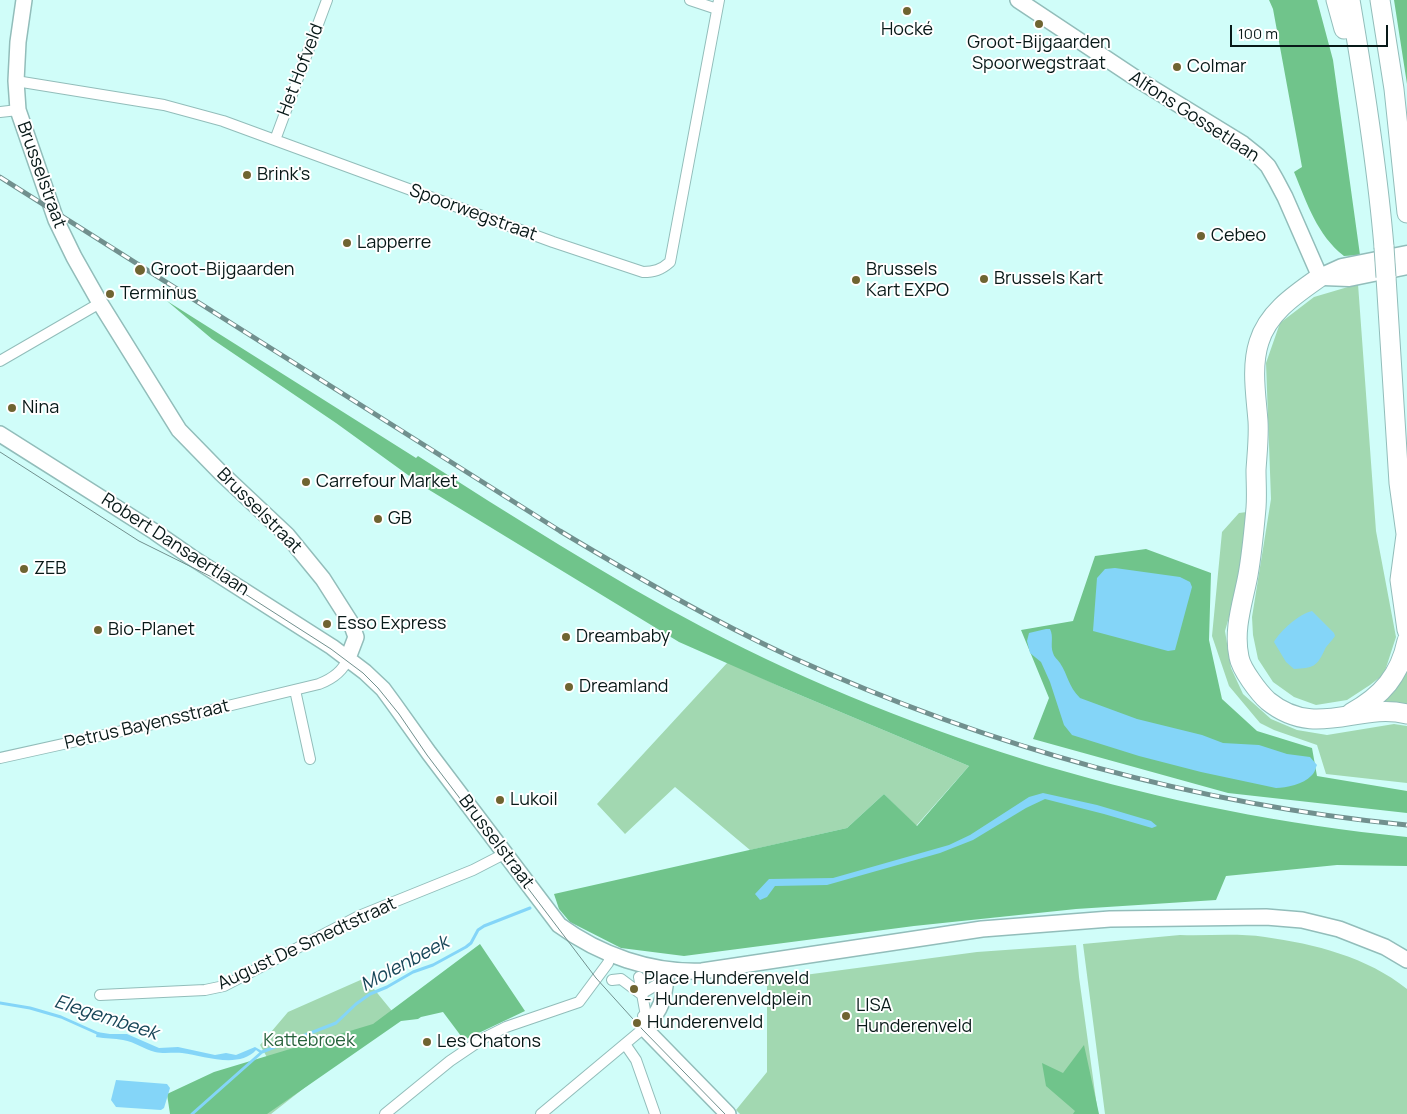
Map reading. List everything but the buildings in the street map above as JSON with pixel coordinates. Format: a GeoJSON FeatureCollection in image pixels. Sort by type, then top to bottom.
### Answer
{"type":"FeatureCollection","features":[{"type":"Feature","properties":{"kind":"highway"},"geometry":{"type":"LineString","coordinates":[[1336,0],[1344,30],[1359,53]]}},
{"type":"Feature","properties":{"kind":"highway"},"geometry":{"type":"LineString","coordinates":[[1350,0],[1379,191],[1399,483],[1406,538],[1400,580],[1407,630]]}},
{"type":"Feature","properties":{"kind":"highway"},"geometry":{"type":"LineString","coordinates":[[1380,0],[1394,88],[1407,213]]}},
{"type":"Feature","properties":{"kind":"highway"},"geometry":{"type":"LineString","coordinates":[[1320,277],[1287,301],[1271,319],[1259,341],[1255,366],[1258,423],[1256,506],[1249,574],[1237,631],[1239,659],[1256,687],[1268,701],[1299,716],[1320,720],[1384,711],[1407,714]]}},
{"type":"Feature","properties":{"kind":"highway"},"geometry":{"type":"LineString","coordinates":[[1344,717],[1365,705],[1384,689],[1404,658],[1407,641]]}},
{"type":"Feature","properties":{"kind":"main road"},"geometry":{"type":"LineString","coordinates":[[1320,277],[1342,267],[1407,254]]}},
{"type":"Feature","properties":{"kind":"main road"},"geometry":{"type":"LineString","coordinates":[[1320,277],[1349,278],[1407,266]]}},
{"type":"Feature","properties":{"kind":"street","name":"Brusselstraat"},"geometry":{"type":"LineString","coordinates":[[24,0],[18,42],[16,82],[18,110],[56,220],[100,303],[179,430],[221,473],[287,535],[323,579],[351,623],[356,637],[348,658],[382,689],[559,925],[583,941],[611,954],[653,968],[667,970],[702,971],[982,929],[1110,919],[1266,917],[1302,920],[1339,929],[1386,947],[1407,960]]}},
{"type":"Feature","properties":{"kind":"street","name":"Het Hofveld"},"geometry":{"type":"LineString","coordinates":[[274,140],[327,0]]}},
{"type":"Feature","properties":{"kind":"street"},"geometry":{"type":"LineString","coordinates":[[690,0],[718,5]]}},
{"type":"Feature","properties":{"kind":"street","name":"Alfons Gossetlaan"},"geometry":{"type":"LineString","coordinates":[[1018,0],[1137,79],[1243,144],[1258,156],[1268,166],[1285,197],[1320,277]]}},
{"type":"Feature","properties":{"kind":"street","name":"Spoorwegstraat"},"geometry":{"type":"LineString","coordinates":[[16,82],[164,105],[223,121],[553,242],[643,272],[655,272],[664,268],[670,262],[718,5]]}},
{"type":"Feature","properties":{"kind":"street"},"geometry":{"type":"LineString","coordinates":[[0,112],[18,110]]}},
{"type":"Feature","properties":{"kind":"street"},"geometry":{"type":"LineString","coordinates":[[0,361],[100,303]]}},
{"type":"Feature","properties":{"kind":"street","name":"Robert Dansaertlaan"},"geometry":{"type":"LineString","coordinates":[[0,434],[348,658]]}},
{"type":"Feature","properties":{"kind":"street","name":"Petrus Bayensstraat"},"geometry":{"type":"LineString","coordinates":[[0,758],[294,690],[331,679],[340,671],[348,658]]}},
{"type":"Feature","properties":{"kind":"street"},"geometry":{"type":"LineString","coordinates":[[294,690],[310,759]]}},
{"type":"Feature","properties":{"kind":"street","name":"August De Smedtstraat"},"geometry":{"type":"LineString","coordinates":[[100,995],[198,990],[224,986],[359,916],[473,870],[504,854]]}},
{"type":"Feature","properties":{"kind":"street"},"geometry":{"type":"LineString","coordinates":[[385,1114],[455,1057],[484,1038],[506,1027],[579,1002],[608,963],[611,954]]}},
{"type":"Feature","properties":{"kind":"street"},"geometry":{"type":"LineString","coordinates":[[644,1022],[652,1020],[664,999],[667,970]]}},
{"type":"Feature","properties":{"kind":"street"},"geometry":{"type":"LineString","coordinates":[[541,1114],[625,1044],[644,1022],[646,1016],[639,977]]}},
{"type":"Feature","properties":{"kind":"street"},"geometry":{"type":"LineString","coordinates":[[612,980],[621,980],[641,994]]}},
{"type":"Feature","properties":{"kind":"street"},"geometry":{"type":"LineString","coordinates":[[641,994],[658,984]]}},
{"type":"Feature","properties":{"kind":"street"},"geometry":{"type":"LineString","coordinates":[[644,1022],[728,1114]]}},
{"type":"Feature","properties":{"kind":"street"},"geometry":{"type":"LineString","coordinates":[[625,1044],[636,1060],[655,1114]]}},
{"type":"Feature","properties":{"kind":"green space"},"geometry":{"type":"Polygon","coordinates":[[[1269,0],[1317,0],[1333,60],[1360,255],[1344,256],[1327,238],[1308,207],[1294,172],[1302,167],[1273,9],[1269,0]]]}},
{"type":"Feature","properties":{"kind":"green space"},"geometry":{"type":"Polygon","coordinates":[[[1394,0],[1407,0],[1407,84],[1394,0]]]}},
{"type":"Feature","properties":{"kind":"green space"},"geometry":{"type":"Polygon","coordinates":[[[1358,284],[1376,531],[1396,637],[1384,674],[1347,700],[1316,705],[1294,697],[1273,682],[1258,659],[1253,635],[1252,617],[1271,499],[1266,363],[1280,323],[1314,297],[1358,284]]]}},
{"type":"Feature","properties":{"kind":"green space"},"geometry":{"type":"Polygon","coordinates":[[[167,301],[416,458],[418,456],[595,567],[704,628],[786,668],[871,705],[958,737],[1046,766],[1135,790],[1225,810],[1316,826],[1407,837],[1407,866],[1337,865],[1226,876],[1216,900],[1076,909],[914,926],[684,956],[621,948],[570,922],[559,909],[554,894],[847,828],[884,794],[917,826],[969,766],[679,642],[426,488],[336,423],[212,339],[167,301]]]}},
{"type":"Feature","properties":{"kind":"green space"},"geometry":{"type":"Polygon","coordinates":[[[1247,512],[1237,589],[1225,631],[1231,668],[1243,694],[1271,719],[1297,730],[1327,735],[1394,724],[1407,726],[1407,783],[1326,774],[1317,745],[1260,723],[1229,686],[1212,636],[1222,532],[1239,513],[1247,512]]]}},
{"type":"Feature","properties":{"kind":"green space"},"geometry":{"type":"Polygon","coordinates":[[[1146,549],[1211,573],[1209,640],[1222,699],[1257,731],[1312,748],[1317,776],[1407,791],[1407,813],[1228,793],[1033,739],[1049,698],[1021,630],[1073,621],[1095,556],[1146,549]]]}},
{"type":"Feature","properties":{"kind":"green space"},"geometry":{"type":"Polygon","coordinates":[[[728,662],[781,687],[969,766],[916,826],[884,794],[847,828],[750,850],[675,787],[625,834],[597,804],[728,662]]]}},
{"type":"Feature","properties":{"kind":"green space"},"geometry":{"type":"Polygon","coordinates":[[[1407,670],[1407,709],[1375,708],[1394,692],[1407,670]]]}},
{"type":"Feature","properties":{"kind":"green space"},"geometry":{"type":"Polygon","coordinates":[[[1180,935],[1254,936],[1321,948],[1358,960],[1375,968],[1407,989],[1407,1114],[1105,1114],[1083,944],[1180,935]]]}},
{"type":"Feature","properties":{"kind":"green space"},"geometry":{"type":"Polygon","coordinates":[[[480,944],[525,1011],[464,1040],[443,1012],[418,1019],[401,1021],[267,1114],[170,1114],[167,1094],[214,1072],[373,1024],[480,944]]]}},
{"type":"Feature","properties":{"kind":"green space"},"geometry":{"type":"Polygon","coordinates":[[[1076,945],[1098,1114],[740,1114],[736,1110],[767,1072],[767,980],[977,952],[1076,945]]]}},
{"type":"Feature","properties":{"kind":"green space","name":"Kattebroek"},"geometry":{"type":"Polygon","coordinates":[[[365,978],[396,1016],[271,1114],[246,1114],[268,1059],[260,1045],[288,1012],[365,978]]]}},
{"type":"Feature","properties":{"kind":"green space"},"geometry":{"type":"Polygon","coordinates":[[[1084,1045],[1099,1114],[1073,1114],[1075,1111],[1046,1086],[1042,1063],[1063,1073],[1084,1045]]]}},
{"type":"Feature","properties":{"kind":"water"},"geometry":{"type":"Polygon","coordinates":[[[1115,568],[1180,577],[1190,582],[1192,587],[1175,650],[1168,651],[1093,631],[1097,578],[1105,569],[1115,568]]]}},
{"type":"Feature","properties":{"kind":"water"},"geometry":{"type":"Polygon","coordinates":[[[1312,611],[1335,636],[1317,663],[1310,667],[1294,669],[1286,662],[1274,642],[1290,624],[1312,611]]]}},
{"type":"Feature","properties":{"kind":"water"},"geometry":{"type":"Polygon","coordinates":[[[1050,629],[1051,632],[1053,654],[1063,667],[1073,689],[1080,698],[1137,719],[1202,735],[1223,743],[1259,745],[1287,754],[1310,757],[1317,765],[1314,772],[1308,779],[1299,783],[1276,788],[1139,756],[1072,735],[1064,725],[1050,682],[1041,662],[1030,653],[1027,641],[1029,633],[1050,629]]]}},
{"type":"Feature","properties":{"kind":"water"},"geometry":{"type":"Polygon","coordinates":[[[1043,793],[1097,805],[1151,821],[1157,826],[1152,828],[1045,799],[1026,808],[973,840],[940,853],[827,885],[775,886],[767,897],[760,900],[755,894],[769,879],[833,878],[949,845],[970,835],[1029,797],[1043,793]]]}},
{"type":"Feature","properties":{"kind":"water"},"geometry":{"type":"Polygon","coordinates":[[[97,1032],[127,1034],[159,1048],[178,1047],[215,1055],[226,1053],[236,1055],[255,1047],[262,1051],[260,1053],[256,1050],[249,1056],[231,1060],[182,1053],[158,1053],[120,1039],[96,1037],[97,1032]]]}},
{"type":"Feature","properties":{"kind":"water"},"geometry":{"type":"Polygon","coordinates":[[[116,1080],[167,1084],[170,1088],[164,1108],[161,1110],[116,1107],[111,1100],[116,1080]]]}},
{"type":"Feature","properties":{"kind":"waterway","name":"Molenbeek"},"geometry":{"type":"LineString","coordinates":[[192,1114],[262,1052],[336,1023],[370,994],[387,987],[413,972],[433,965],[466,947],[471,943],[478,930],[484,926],[530,908]]}},
{"type":"Feature","properties":{"kind":"waterway","name":"Elegembeek"},"geometry":{"type":"LineString","coordinates":[[0,1003],[30,1008],[61,1017],[99,1034]]}},
{"type":"Feature","properties":{"kind":"tram line"},"geometry":{"type":"LineString","coordinates":[[0,452],[139,541],[242,592],[331,649],[363,673],[399,714],[427,755],[596,978],[642,1029],[725,1114]]}},
{"type":"Feature","properties":{"kind":"railway"},"geometry":{"type":"LineString","coordinates":[[0,177],[560,531],[674,597],[791,657],[864,689],[939,717],[1015,743],[1092,766],[1170,786],[1248,802],[1327,815],[1407,825]]}},
{"type":"Feature","properties":{"kind":"place","name":"Hocké"},"geometry":{"type":"Point","coordinates":[907,11]}},
{"type":"Feature","properties":{"kind":"place","name":"Groot-Bijgaarden Spoorwegstraat"},"geometry":{"type":"Point","coordinates":[1039,24]}},
{"type":"Feature","properties":{"kind":"place","name":"Colmar"},"geometry":{"type":"Point","coordinates":[1177,67]}},
{"type":"Feature","properties":{"kind":"place","name":"Brink's"},"geometry":{"type":"Point","coordinates":[247,175]}},
{"type":"Feature","properties":{"kind":"place","name":"Cebeo"},"geometry":{"type":"Point","coordinates":[1201,236]}},
{"type":"Feature","properties":{"kind":"place","name":"Lapperre"},"geometry":{"type":"Point","coordinates":[347,243]}},
{"type":"Feature","properties":{"kind":"place","name":"Groot-Bijgaarden"},"geometry":{"type":"Point","coordinates":[140,270]}},
{"type":"Feature","properties":{"kind":"place","name":"Brussels Kart"},"geometry":{"type":"Point","coordinates":[984,279]}},
{"type":"Feature","properties":{"kind":"place","name":"Brussels Kart EXPO"},"geometry":{"type":"Point","coordinates":[856,280]}},
{"type":"Feature","properties":{"kind":"place","name":"Terminus"},"geometry":{"type":"Point","coordinates":[110,294]}},
{"type":"Feature","properties":{"kind":"place","name":"Nina"},"geometry":{"type":"Point","coordinates":[12,408]}},
{"type":"Feature","properties":{"kind":"place","name":"Carrefour Market"},"geometry":{"type":"Point","coordinates":[306,482]}},
{"type":"Feature","properties":{"kind":"place","name":"GB"},"geometry":{"type":"Point","coordinates":[378,519]}},
{"type":"Feature","properties":{"kind":"place","name":"ZEB"},"geometry":{"type":"Point","coordinates":[24,569]}},
{"type":"Feature","properties":{"kind":"place","name":"Esso Express"},"geometry":{"type":"Point","coordinates":[327,624]}},
{"type":"Feature","properties":{"kind":"place","name":"Bio-Planet"},"geometry":{"type":"Point","coordinates":[98,630]}},
{"type":"Feature","properties":{"kind":"place","name":"Dreambaby"},"geometry":{"type":"Point","coordinates":[566,637]}},
{"type":"Feature","properties":{"kind":"place","name":"Dreamland"},"geometry":{"type":"Point","coordinates":[569,687]}},
{"type":"Feature","properties":{"kind":"place","name":"Lukoil"},"geometry":{"type":"Point","coordinates":[500,800]}},
{"type":"Feature","properties":{"kind":"place","name":"Place Hunderenveld - Hunderenveldplein"},"geometry":{"type":"Point","coordinates":[634,989]}},
{"type":"Feature","properties":{"kind":"place","name":"LISA Hunderenveld"},"geometry":{"type":"Point","coordinates":[846,1016]}},
{"type":"Feature","properties":{"kind":"place","name":"Hunderenveld"},"geometry":{"type":"Point","coordinates":[637,1023]}},
{"type":"Feature","properties":{"kind":"place","name":"Les Chatons"},"geometry":{"type":"Point","coordinates":[427,1042]}}]}
